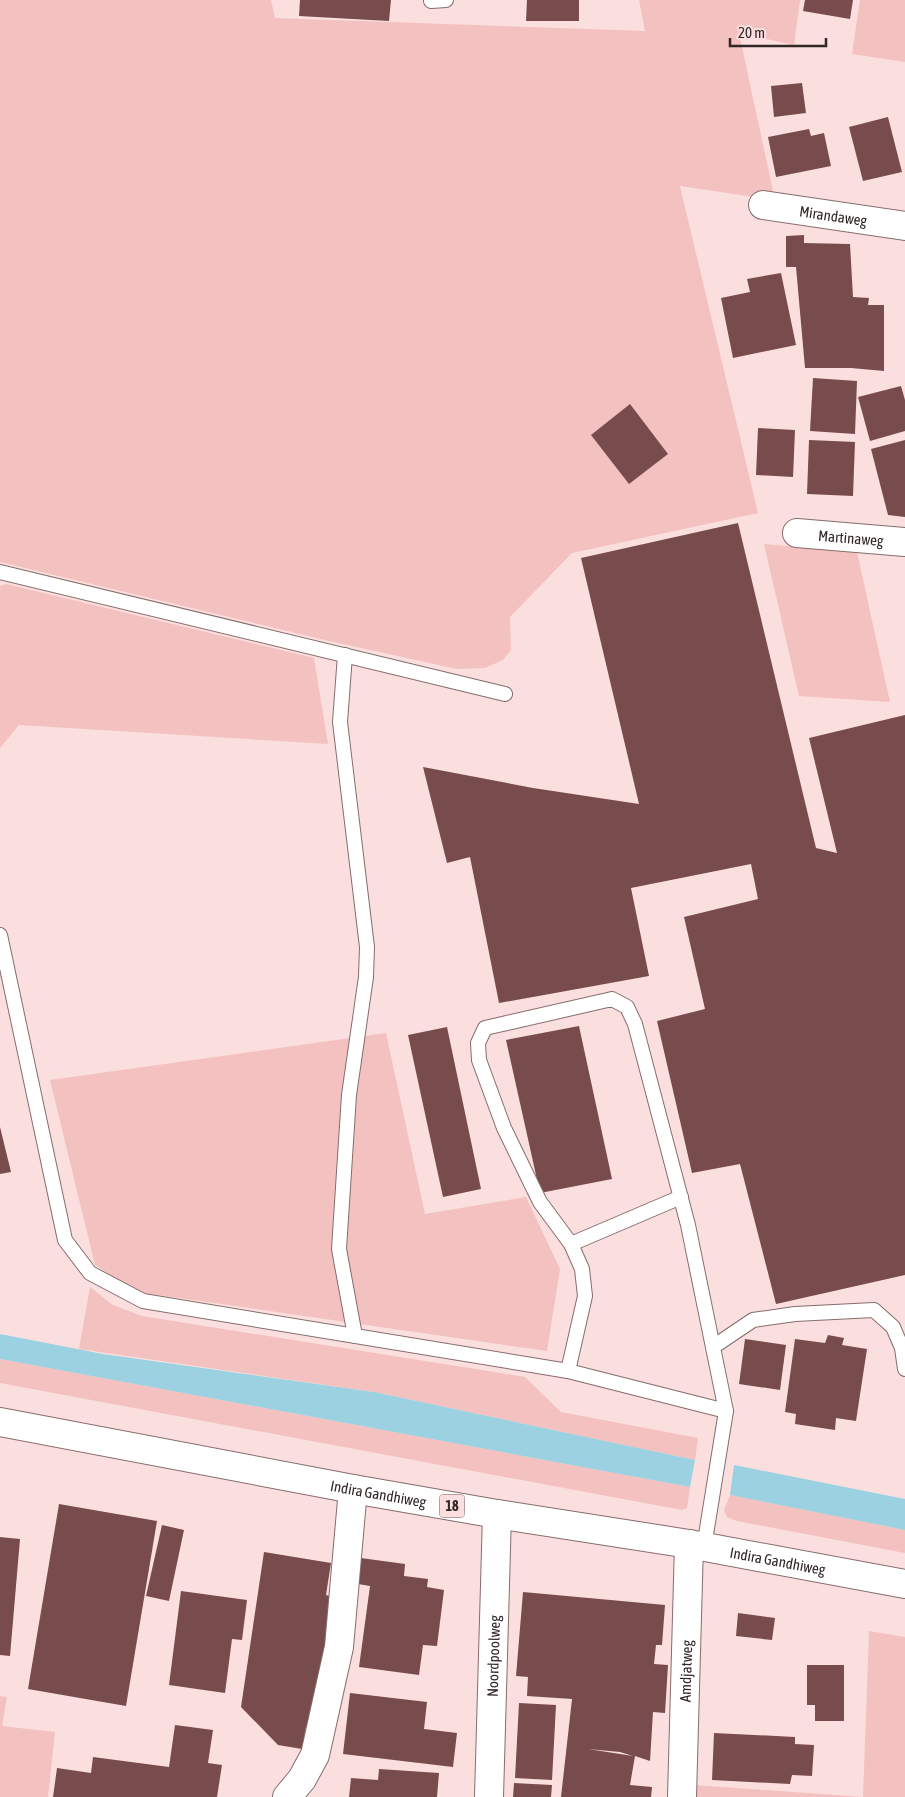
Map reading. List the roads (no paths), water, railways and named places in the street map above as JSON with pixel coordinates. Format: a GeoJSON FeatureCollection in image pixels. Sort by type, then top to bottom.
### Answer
{"type":"FeatureCollection","features":[{"type":"Feature","properties":{"kind":"street","name":"Mirandaweg"},"geometry":{"type":"LineString","coordinates":[[763,205],[905,226]]}},
{"type":"Feature","properties":{"kind":"street","name":"Martinaweg"},"geometry":{"type":"LineString","coordinates":[[797,533],[905,542]]}},
{"type":"Feature","properties":{"kind":"street","name":"Indira Gandhiweg"},"geometry":{"type":"LineString","coordinates":[[0,1422],[497,1514],[696,1545],[905,1584]]}},
{"type":"Feature","properties":{"kind":"street"},"geometry":{"type":"LineString","coordinates":[[287,1797],[302,1779],[315,1755],[339,1648],[353,1488]]}},
{"type":"Feature","properties":{"kind":"street","name":"Noordpoolweg"},"geometry":{"type":"LineString","coordinates":[[489,1797],[497,1514]]}},
{"type":"Feature","properties":{"kind":"street","name":"Amdjatweg"},"geometry":{"type":"LineString","coordinates":[[682,1797],[696,1545]]}},
{"type":"Feature","properties":{"kind":"lane"},"geometry":{"type":"LineString","coordinates":[[431,1],[446,0]]}},
{"type":"Feature","properties":{"kind":"lane"},"geometry":{"type":"LineString","coordinates":[[0,572],[505,694]]}},
{"type":"Feature","properties":{"kind":"lane"},"geometry":{"type":"LineString","coordinates":[[345,655],[340,722],[368,947],[366,977],[349,1096],[339,1249],[355,1336]]}},
{"type":"Feature","properties":{"kind":"lane"},"geometry":{"type":"LineString","coordinates":[[0,935],[65,1240],[90,1273],[143,1301],[568,1371],[726,1411]]}},
{"type":"Feature","properties":{"kind":"lane"},"geometry":{"type":"LineString","coordinates":[[568,1371],[585,1296],[582,1269],[571,1244],[540,1202],[504,1128],[479,1060],[478,1043],[485,1028],[612,999],[627,1007],[634,1024],[688,1224],[726,1411],[710,1508],[696,1545]]}},
{"type":"Feature","properties":{"kind":"lane"},"geometry":{"type":"LineString","coordinates":[[571,1244],[681,1197]]}},
{"type":"Feature","properties":{"kind":"lane"},"geometry":{"type":"LineString","coordinates":[[713,1347],[753,1320],[795,1314],[874,1310],[893,1327],[902,1348],[905,1369]]}},
{"type":"Feature","properties":{"kind":"water"},"geometry":{"type":"Polygon","coordinates":[[[0,1334],[103,1354],[374,1392],[695,1460],[690,1487],[0,1359],[0,1334]]]}},
{"type":"Feature","properties":{"kind":"water"},"geometry":{"type":"Polygon","coordinates":[[[734,1465],[905,1499],[905,1530],[730,1495],[734,1465]]]}}]}
